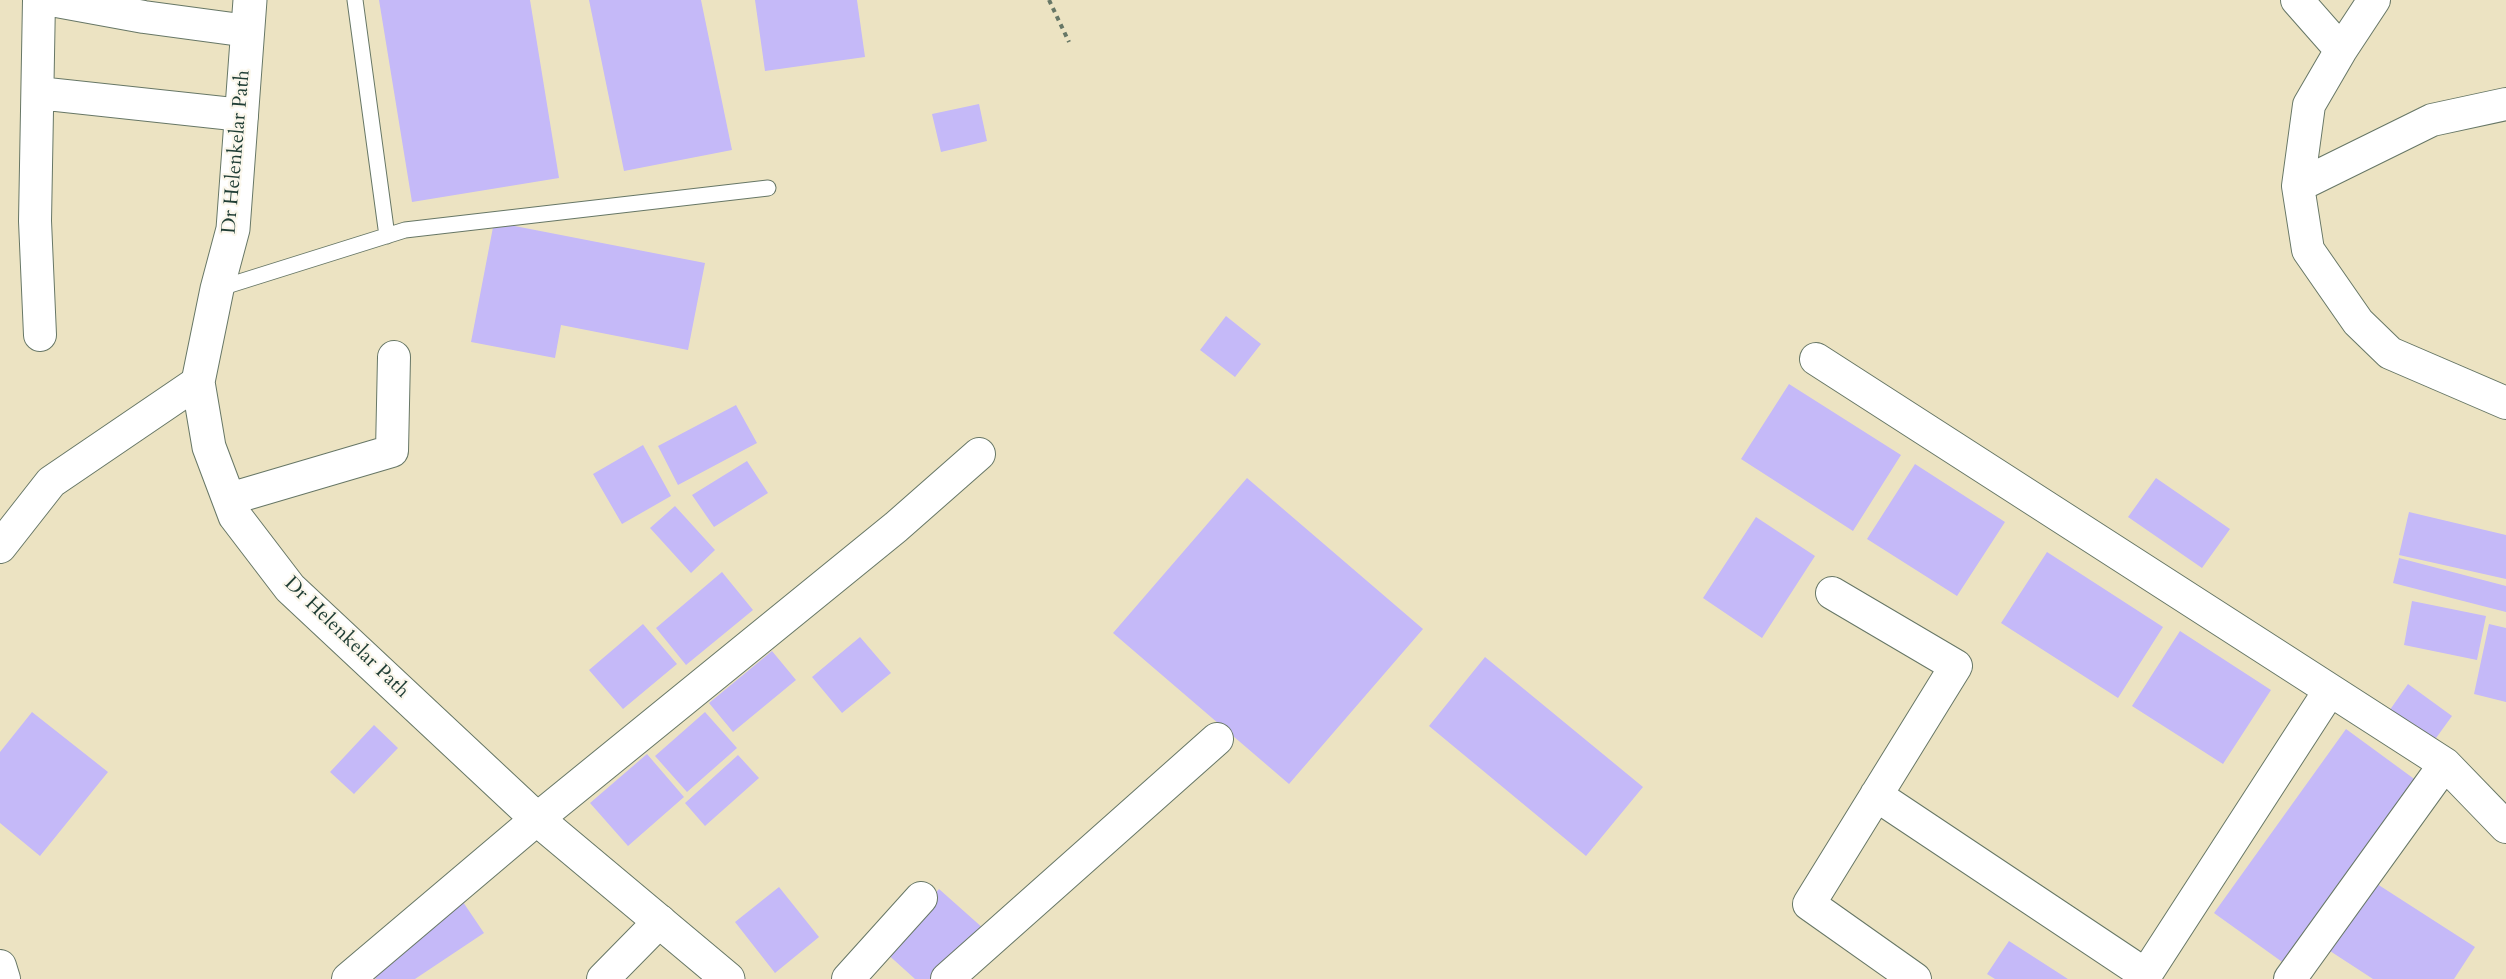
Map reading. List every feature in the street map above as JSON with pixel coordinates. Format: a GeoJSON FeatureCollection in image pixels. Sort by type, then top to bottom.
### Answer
{"type":"FeatureCollection","features":[{"type":"Feature","properties":{"kind":"street"},"geometry":{"type":"LineString","coordinates":[[39,0],[35,221],[40,335]]}},
{"type":"Feature","properties":{"kind":"street"},"geometry":{"type":"LineString","coordinates":[[51,0],[144,17],[249,15]]}},
{"type":"Feature","properties":{"kind":"street"},"geometry":{"type":"LineString","coordinates":[[2296,0],[2341,50]]}},
{"type":"Feature","properties":{"kind":"street"},"geometry":{"type":"LineString","coordinates":[[2374,0],[2341,50],[2310,105],[2298,186],[2308,250],[2358,322],[2390,353],[2506,403]]}},
{"type":"Feature","properties":{"kind":"street","name":"Dr Helenkelar Path"},"geometry":{"type":"LineString","coordinates":[[249,15],[233,229],[217,289],[198,382],[209,447],[235,516],[290,588],[537,819],[728,979]]}},
{"type":"Feature","properties":{"kind":"street"},"geometry":{"type":"LineString","coordinates":[[38,93],[242,115]]}},
{"type":"Feature","properties":{"kind":"street"},"geometry":{"type":"LineString","coordinates":[[2298,186],[2432,120],[2506,104]]}},
{"type":"Feature","properties":{"kind":"street"},"geometry":{"type":"LineString","coordinates":[[229,499],[392,451],[394,357]]}},
{"type":"Feature","properties":{"kind":"street"},"geometry":{"type":"LineString","coordinates":[[1816,359],[2445,764],[2506,827]]}},
{"type":"Feature","properties":{"kind":"street"},"geometry":{"type":"LineString","coordinates":[[0,547],[51,482],[198,382]]}},
{"type":"Feature","properties":{"kind":"street"},"geometry":{"type":"LineString","coordinates":[[348,979],[537,819],[896,527],[980,454]]}},
{"type":"Feature","properties":{"kind":"street"},"geometry":{"type":"LineString","coordinates":[[1832,593],[1956,666],[1809,904],[1915,979]]}},
{"type":"Feature","properties":{"kind":"street"},"geometry":{"type":"LineString","coordinates":[[1876,795],[2144,977],[2330,690]]}},
{"type":"Feature","properties":{"kind":"street"},"geometry":{"type":"LineString","coordinates":[[947,979],[1217,739]]}},
{"type":"Feature","properties":{"kind":"street"},"geometry":{"type":"LineString","coordinates":[[2290,979],[2445,764]]}},
{"type":"Feature","properties":{"kind":"street"},"geometry":{"type":"LineString","coordinates":[[848,979],[921,898]]}},
{"type":"Feature","properties":{"kind":"street"},"geometry":{"type":"LineString","coordinates":[[603,979],[665,926]]}},
{"type":"Feature","properties":{"kind":"street"},"geometry":{"type":"LineString","coordinates":[[627,979],[665,926]]}},
{"type":"Feature","properties":{"kind":"street"},"geometry":{"type":"LineString","coordinates":[[0,966],[4,979]]}},
{"type":"Feature","properties":{"kind":"lane"},"geometry":{"type":"LineString","coordinates":[[355,0],[387,236]]}},
{"type":"Feature","properties":{"kind":"lane"},"geometry":{"type":"LineString","coordinates":[[217,289],[387,236],[417,229],[768,188]]}},
{"type":"Feature","properties":{"kind":"path"},"geometry":{"type":"LineString","coordinates":[[1048,0],[1069,42]]}},
{"type":"Feature","properties":{"kind":"building"},"geometry":{"type":"Polygon","coordinates":[[[379,0],[530,0],[559,178],[412,202],[379,0]]]}},
{"type":"Feature","properties":{"kind":"building"},"geometry":{"type":"Polygon","coordinates":[[[589,0],[701,0],[732,150],[624,171],[589,0]]]}},
{"type":"Feature","properties":{"kind":"building"},"geometry":{"type":"Polygon","coordinates":[[[755,0],[857,0],[865,57],[765,71],[755,0]]]}},
{"type":"Feature","properties":{"kind":"building"},"geometry":{"type":"Polygon","coordinates":[[[979,104],[987,141],[941,152],[932,114],[979,104]]]}},
{"type":"Feature","properties":{"kind":"building"},"geometry":{"type":"Polygon","coordinates":[[[494,222],[705,263],[688,350],[561,325],[555,358],[471,342],[494,222]]]}},
{"type":"Feature","properties":{"kind":"building"},"geometry":{"type":"Polygon","coordinates":[[[1226,316],[1261,344],[1235,377],[1200,350],[1226,316]]]}},
{"type":"Feature","properties":{"kind":"building"},"geometry":{"type":"Polygon","coordinates":[[[1789,384],[1901,455],[1853,531],[1741,459],[1789,384]]]}},
{"type":"Feature","properties":{"kind":"building"},"geometry":{"type":"Polygon","coordinates":[[[736,405],[757,443],[678,485],[658,446],[736,405]]]}},
{"type":"Feature","properties":{"kind":"building"},"geometry":{"type":"Polygon","coordinates":[[[643,445],[671,496],[622,524],[593,474],[643,445]]]}},
{"type":"Feature","properties":{"kind":"building"},"geometry":{"type":"Polygon","coordinates":[[[747,461],[768,493],[714,527],[692,495],[747,461]]]}},
{"type":"Feature","properties":{"kind":"building"},"geometry":{"type":"Polygon","coordinates":[[[1915,464],[2005,522],[1957,596],[1867,539],[1915,464]]]}},
{"type":"Feature","properties":{"kind":"building"},"geometry":{"type":"Polygon","coordinates":[[[1247,478],[1423,629],[1289,784],[1113,633],[1247,478]]]}},
{"type":"Feature","properties":{"kind":"building"},"geometry":{"type":"Polygon","coordinates":[[[2156,478],[2230,529],[2202,568],[2128,517],[2156,478]]]}},
{"type":"Feature","properties":{"kind":"building"},"geometry":{"type":"Polygon","coordinates":[[[675,506],[715,550],[691,573],[650,528],[675,506]]]}},
{"type":"Feature","properties":{"kind":"building"},"geometry":{"type":"Polygon","coordinates":[[[2409,512],[2506,535],[2506,579],[2399,555],[2409,512]]]}},
{"type":"Feature","properties":{"kind":"building"},"geometry":{"type":"Polygon","coordinates":[[[1756,517],[1815,556],[1762,638],[1703,598],[1756,517]]]}},
{"type":"Feature","properties":{"kind":"building"},"geometry":{"type":"Polygon","coordinates":[[[2047,552],[2163,627],[2118,698],[2001,623],[2047,552]]]}},
{"type":"Feature","properties":{"kind":"building"},"geometry":{"type":"Polygon","coordinates":[[[2399,558],[2506,586],[2506,612],[2393,583],[2399,558]]]}},
{"type":"Feature","properties":{"kind":"building"},"geometry":{"type":"Polygon","coordinates":[[[722,572],[753,610],[686,665],[656,628],[722,572]]]}},
{"type":"Feature","properties":{"kind":"building"},"geometry":{"type":"Polygon","coordinates":[[[2412,601],[2486,616],[2477,660],[2404,645],[2412,601]]]}},
{"type":"Feature","properties":{"kind":"building"},"geometry":{"type":"Polygon","coordinates":[[[643,624],[677,664],[623,709],[589,670],[643,624]]]}},
{"type":"Feature","properties":{"kind":"building"},"geometry":{"type":"Polygon","coordinates":[[[2489,624],[2506,628],[2506,702],[2474,694],[2489,624]]]}},
{"type":"Feature","properties":{"kind":"building"},"geometry":{"type":"Polygon","coordinates":[[[2180,631],[2271,690],[2223,764],[2132,706],[2180,631]]]}},
{"type":"Feature","properties":{"kind":"building"},"geometry":{"type":"Polygon","coordinates":[[[860,637],[891,673],[842,713],[812,677],[860,637]]]}},
{"type":"Feature","properties":{"kind":"building"},"geometry":{"type":"Polygon","coordinates":[[[772,651],[796,680],[733,732],[709,703],[772,651]]]}},
{"type":"Feature","properties":{"kind":"building"},"geometry":{"type":"Polygon","coordinates":[[[1485,657],[1643,787],[1586,856],[1429,726],[1485,657]]]}},
{"type":"Feature","properties":{"kind":"building"},"geometry":{"type":"Polygon","coordinates":[[[2408,684],[2452,716],[2431,745],[2387,714],[2408,684]]]}},
{"type":"Feature","properties":{"kind":"building"},"geometry":{"type":"Polygon","coordinates":[[[32,712],[108,772],[40,856],[0,823],[0,752],[32,712]]]}},
{"type":"Feature","properties":{"kind":"building"},"geometry":{"type":"Polygon","coordinates":[[[705,712],[737,748],[687,792],[655,756],[705,712]]]}},
{"type":"Feature","properties":{"kind":"building"},"geometry":{"type":"Polygon","coordinates":[[[374,725],[398,748],[354,794],[330,772],[374,725]]]}},
{"type":"Feature","properties":{"kind":"building"},"geometry":{"type":"Polygon","coordinates":[[[2346,729],[2417,781],[2285,964],[2214,913],[2346,729]]]}},
{"type":"Feature","properties":{"kind":"building"},"geometry":{"type":"Polygon","coordinates":[[[647,754],[684,797],[628,846],[590,803],[647,754]]]}},
{"type":"Feature","properties":{"kind":"building"},"geometry":{"type":"Polygon","coordinates":[[[738,755],[759,778],[705,826],[685,803],[738,755]]]}},
{"type":"Feature","properties":{"kind":"building"},"geometry":{"type":"Polygon","coordinates":[[[2374,882],[2475,947],[2454,979],[2373,979],[2330,951],[2374,882]]]}},
{"type":"Feature","properties":{"kind":"building"},"geometry":{"type":"Polygon","coordinates":[[[779,887],[819,937],[775,973],[735,922],[779,887]]]}},
{"type":"Feature","properties":{"kind":"building"},"geometry":{"type":"Polygon","coordinates":[[[939,889],[984,929],[940,979],[915,979],[884,951],[939,889]]]}},
{"type":"Feature","properties":{"kind":"building"},"geometry":{"type":"Polygon","coordinates":[[[463,902],[484,933],[415,979],[376,979],[367,966],[463,902]]]}},
{"type":"Feature","properties":{"kind":"building"},"geometry":{"type":"Polygon","coordinates":[[[2009,941],[2068,979],[1995,979],[1987,974],[2009,941]]]}}]}
